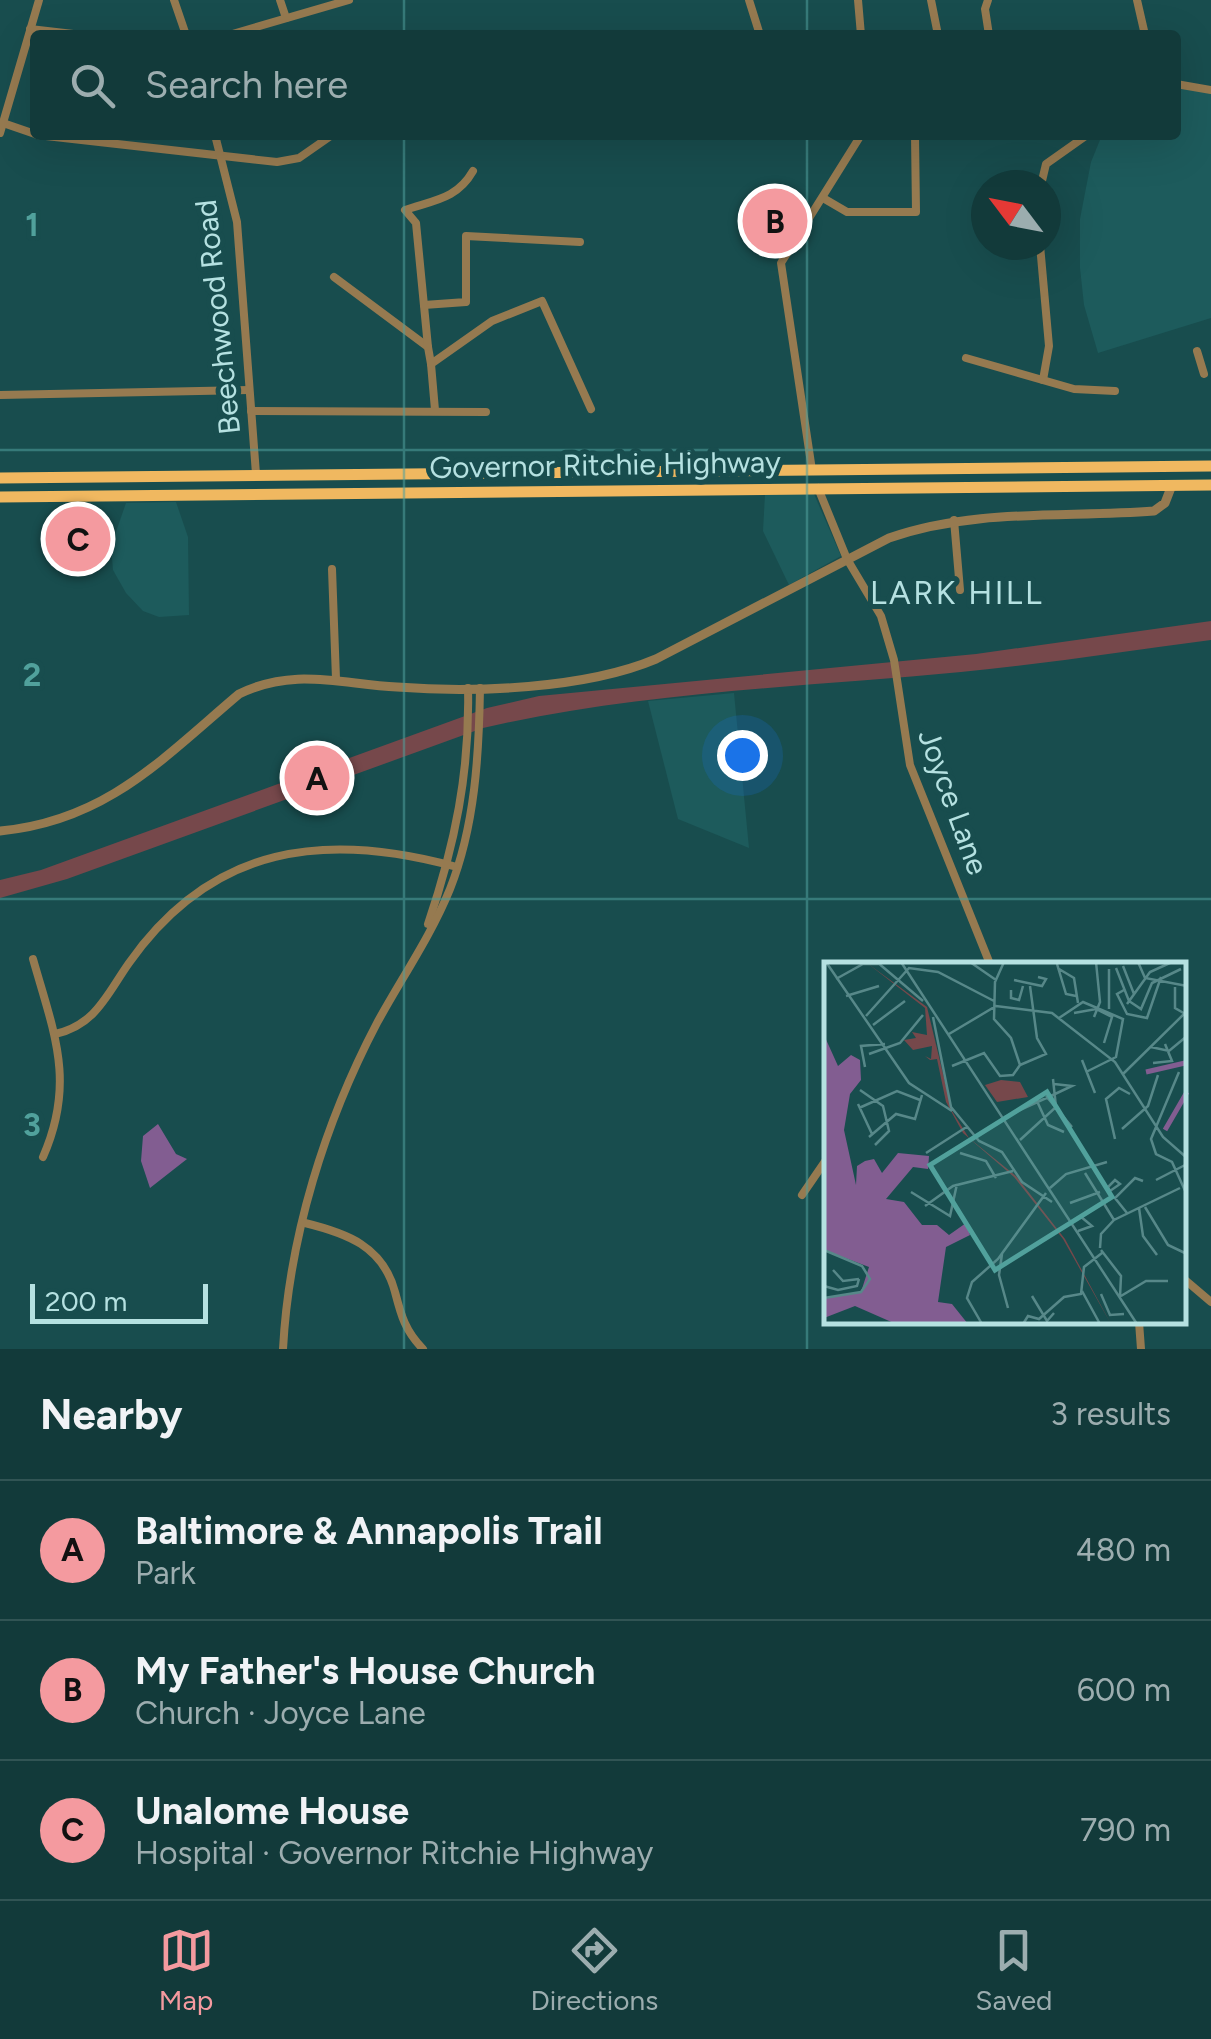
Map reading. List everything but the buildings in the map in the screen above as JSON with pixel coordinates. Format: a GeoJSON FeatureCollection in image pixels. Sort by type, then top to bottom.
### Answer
{"type":"FeatureCollection","features":[{"type":"Feature","properties":{"kind":"highway"},"geometry":{"type":"LineString","coordinates":[[1172,486],[1178,473],[1192,466]]}},
{"type":"Feature","properties":{"kind":"highway","name":"Governor Ritchie Highway"},"geometry":{"type":"LineString","coordinates":[[0,478],[1211,466]]}},
{"type":"Feature","properties":{"kind":"highway"},"geometry":{"type":"LineString","coordinates":[[818,488],[822,476],[851,469]]}},
{"type":"Feature","properties":{"kind":"highway"},"geometry":{"type":"LineString","coordinates":[[760,489],[807,482],[812,480],[812,470]]}},
{"type":"Feature","properties":{"kind":"highway"},"geometry":{"type":"LineString","coordinates":[[392,492],[395,473]]}},
{"type":"Feature","properties":{"kind":"highway","name":"Governor Ritchie Highway"},"geometry":{"type":"LineString","coordinates":[[0,498],[1211,485]]}},
{"type":"Feature","properties":{"kind":"street"},"geometry":{"type":"LineString","coordinates":[[0,133],[39,0]]}},
{"type":"Feature","properties":{"kind":"street"},"geometry":{"type":"LineString","coordinates":[[174,0],[184,30]]}},
{"type":"Feature","properties":{"kind":"street"},"geometry":{"type":"LineString","coordinates":[[280,0],[286,18]]}},
{"type":"Feature","properties":{"kind":"street"},"geometry":{"type":"LineString","coordinates":[[246,30],[349,0]]}},
{"type":"Feature","properties":{"kind":"street"},"geometry":{"type":"LineString","coordinates":[[750,0],[759,30]]}},
{"type":"Feature","properties":{"kind":"street"},"geometry":{"type":"LineString","coordinates":[[858,0],[861,30]]}},
{"type":"Feature","properties":{"kind":"street"},"geometry":{"type":"LineString","coordinates":[[931,0],[937,30]]}},
{"type":"Feature","properties":{"kind":"street"},"geometry":{"type":"LineString","coordinates":[[988,0],[984,9],[988,30]]}},
{"type":"Feature","properties":{"kind":"street"},"geometry":{"type":"LineString","coordinates":[[1137,0],[1144,30]]}},
{"type":"Feature","properties":{"kind":"street"},"geometry":{"type":"LineString","coordinates":[[1181,85],[1211,90]]}},
{"type":"Feature","properties":{"kind":"street"},"geometry":{"type":"LineString","coordinates":[[3,123],[30,133]]}},
{"type":"Feature","properties":{"kind":"street"},"geometry":{"type":"LineString","coordinates":[[80,140],[277,162],[299,158],[325,140]]}},
{"type":"Feature","properties":{"kind":"street","name":"Beechwood Road"},"geometry":{"type":"LineString","coordinates":[[216,140],[236,222],[256,474]]}},
{"type":"Feature","properties":{"kind":"street"},"geometry":{"type":"LineString","coordinates":[[812,470],[780,263],[858,140]]}},
{"type":"Feature","properties":{"kind":"street"},"geometry":{"type":"LineString","coordinates":[[823,198],[847,212],[916,212],[915,140]]}},
{"type":"Feature","properties":{"kind":"street"},"geometry":{"type":"LineString","coordinates":[[1045,170],[1046,164],[1080,140]]}},
{"type":"Feature","properties":{"kind":"street"},"geometry":{"type":"LineString","coordinates":[[434,410],[416,223],[406,210],[448,197],[463,188],[472,171]]}},
{"type":"Feature","properties":{"kind":"street"},"geometry":{"type":"LineString","coordinates":[[424,306],[466,302],[466,236],[580,242]]}},
{"type":"Feature","properties":{"kind":"street"},"geometry":{"type":"LineString","coordinates":[[1041,260],[1049,346],[1042,380]]}},
{"type":"Feature","properties":{"kind":"street"},"geometry":{"type":"LineString","coordinates":[[334,276],[428,347]]}},
{"type":"Feature","properties":{"kind":"street"},"geometry":{"type":"LineString","coordinates":[[430,364],[492,320],[542,301],[590,409]]}},
{"type":"Feature","properties":{"kind":"street"},"geometry":{"type":"LineString","coordinates":[[1197,351],[1204,374]]}},
{"type":"Feature","properties":{"kind":"street"},"geometry":{"type":"LineString","coordinates":[[966,358],[1096,392],[1115,391]]}},
{"type":"Feature","properties":{"kind":"street"},"geometry":{"type":"LineString","coordinates":[[1200,363],[1211,360]]}},
{"type":"Feature","properties":{"kind":"street"},"geometry":{"type":"LineString","coordinates":[[0,395],[249,390]]}},
{"type":"Feature","properties":{"kind":"street"},"geometry":{"type":"LineString","coordinates":[[252,412],[486,412]]}},
{"type":"Feature","properties":{"kind":"street"},"geometry":{"type":"LineString","coordinates":[[0,832],[59,822],[102,802],[239,694],[264,681],[292,676],[394,687],[480,688],[590,677],[639,666],[889,538],[954,520],[1154,511],[1165,504],[1172,486]]}},
{"type":"Feature","properties":{"kind":"street","name":"Joyce Lane"},"geometry":{"type":"LineString","coordinates":[[818,488],[847,559],[881,616],[894,660],[910,764],[989,962]]}},
{"type":"Feature","properties":{"kind":"street"},"geometry":{"type":"LineString","coordinates":[[954,520],[960,590]]}},
{"type":"Feature","properties":{"kind":"street"},"geometry":{"type":"LineString","coordinates":[[332,569],[336,679]]}},
{"type":"Feature","properties":{"kind":"street"},"geometry":{"type":"LineString","coordinates":[[468,688],[470,782]]}},
{"type":"Feature","properties":{"kind":"street"},"geometry":{"type":"LineString","coordinates":[[283,1349],[288,1295],[328,1136],[353,1070],[422,942],[453,865],[464,822],[480,688]]}},
{"type":"Feature","properties":{"kind":"street"},"geometry":{"type":"LineString","coordinates":[[55,1034],[95,1015],[144,944],[175,912],[253,863],[300,851],[362,846],[453,865]]}},
{"type":"Feature","properties":{"kind":"street"},"geometry":{"type":"LineString","coordinates":[[34,959],[55,1034],[63,1088],[58,1120],[43,1157]]}},
{"type":"Feature","properties":{"kind":"street"},"geometry":{"type":"LineString","coordinates":[[802,1195],[824,1163]]}},
{"type":"Feature","properties":{"kind":"street"},"geometry":{"type":"LineString","coordinates":[[305,1222],[350,1236],[374,1252],[390,1276],[406,1331],[422,1349]]}},
{"type":"Feature","properties":{"kind":"street"},"geometry":{"type":"LineString","coordinates":[[1186,1281],[1211,1302]]}},
{"type":"Feature","properties":{"kind":"street"},"geometry":{"type":"LineString","coordinates":[[1139,1324],[1142,1349]]}},
{"type":"Feature","properties":{"kind":"shaded area"},"geometry":{"type":"Polygon","coordinates":[[[1181,87],[1211,92],[1211,318],[1098,353],[1084,305],[1080,268],[1080,219],[1091,162],[1100,140],[1181,140],[1181,87]]]}},
{"type":"Feature","properties":{"kind":"shaded area"},"geometry":{"type":"Polygon","coordinates":[[[765,494],[814,494],[841,556],[789,585],[763,531],[765,494]]]}},
{"type":"Feature","properties":{"kind":"shaded area"},"geometry":{"type":"Polygon","coordinates":[[[176,502],[188,537],[189,615],[159,617],[143,611],[126,593],[113,570],[111,546],[126,503],[176,502]]]}},
{"type":"Feature","properties":{"kind":"shaded area"},"geometry":{"type":"Polygon","coordinates":[[[1211,621],[1211,640],[992,669],[661,698],[483,728],[67,879],[0,898],[0,880],[41,870],[487,708],[539,696],[976,654],[1211,621]]]}},
{"type":"Feature","properties":{"kind":"shaded area"},"geometry":{"type":"Polygon","coordinates":[[[734,693],[749,848],[678,819],[648,701],[734,693]]]}},
{"type":"Feature","properties":{"kind":"shaded area"},"geometry":{"type":"Polygon","coordinates":[[[158,1124],[176,1154],[187,1159],[150,1188],[141,1161],[143,1136],[158,1124]]]}},
{"type":"Feature","properties":{"kind":"place","name":"My Father's House Church"},"geometry":{"type":"Point","coordinates":[775,221]}},
{"type":"Feature","properties":{"kind":"place","name":"Unalome House"},"geometry":{"type":"Point","coordinates":[78,539]}},
{"type":"Feature","properties":{"kind":"place","name":"Baltimore & Annapolis Trail"},"geometry":{"type":"Point","coordinates":[317,778]}},
{"type":"Feature","properties":{"kind":"district","name":"LARK HILL"},"geometry":{"type":"Point","coordinates":[957,593]}}]}
